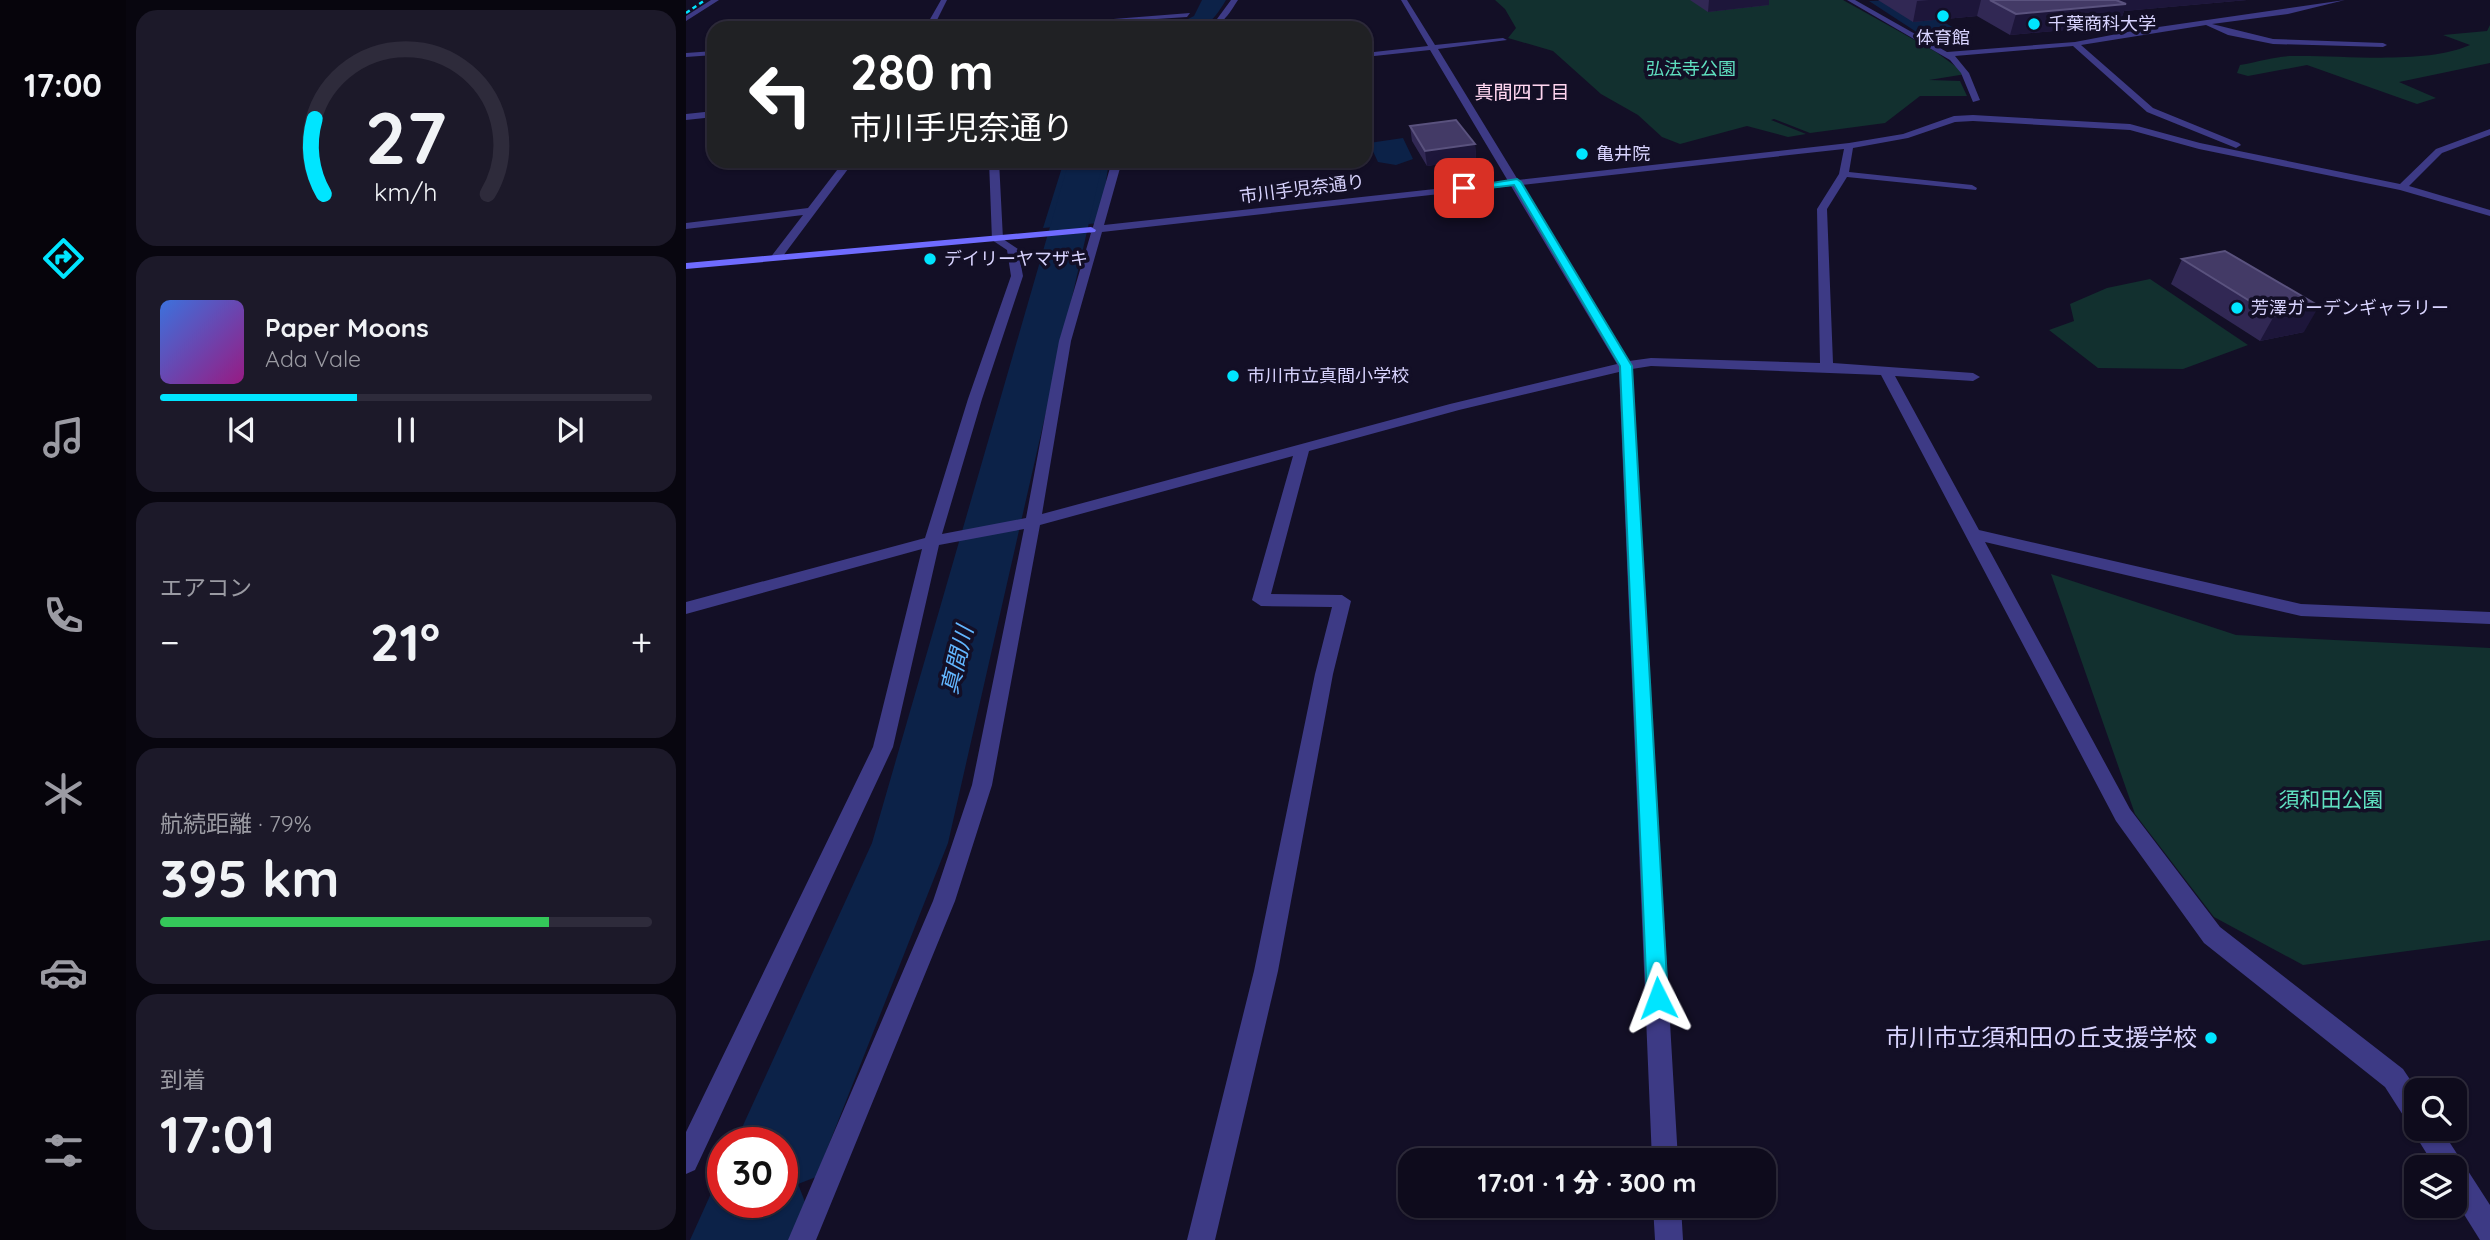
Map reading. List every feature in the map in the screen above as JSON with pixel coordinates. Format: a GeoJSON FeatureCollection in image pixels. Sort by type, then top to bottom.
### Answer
{"type":"FeatureCollection","features":[{"type":"Feature","properties":{"kind":"street"},"geometry":{"type":"LineString","coordinates":[[686,19],[716,0]]}},
{"type":"Feature","properties":{"kind":"street"},"geometry":{"type":"LineString","coordinates":[[933,21],[944,0]]}},
{"type":"Feature","properties":{"kind":"street"},"geometry":{"type":"LineString","coordinates":[[1220,21],[1235,0]]}},
{"type":"Feature","properties":{"kind":"street"},"geometry":{"type":"LineString","coordinates":[[1404,0],[1517,182],[1626,366],[1664,1148]]}},
{"type":"Feature","properties":{"kind":"street"},"geometry":{"type":"LineString","coordinates":[[1850,0],[1946,54],[1965,73],[1976,100]]}},
{"type":"Feature","properties":{"kind":"street"},"geometry":{"type":"LineString","coordinates":[[1946,54],[2075,44],[2138,32],[2240,20],[2333,4],[2342,0]]}},
{"type":"Feature","properties":{"kind":"street"},"geometry":{"type":"LineString","coordinates":[[1096,21],[1189,12],[1174,21]]}},
{"type":"Feature","properties":{"kind":"street"},"geometry":{"type":"LineString","coordinates":[[2240,20],[2253,25]]}},
{"type":"Feature","properties":{"kind":"street"},"geometry":{"type":"LineString","coordinates":[[2206,24],[2238,37],[2264,43],[2383,45]]}},
{"type":"Feature","properties":{"kind":"street"},"geometry":{"type":"LineString","coordinates":[[2265,30],[2303,45]]}},
{"type":"Feature","properties":{"kind":"street"},"geometry":{"type":"LineString","coordinates":[[1372,54],[1503,40]]}},
{"type":"Feature","properties":{"kind":"street"},"geometry":{"type":"LineString","coordinates":[[2075,44],[2150,110],[2251,150],[2264,159]]}},
{"type":"Feature","properties":{"kind":"street"},"geometry":{"type":"LineString","coordinates":[[686,55],[707,54]]}},
{"type":"Feature","properties":{"kind":"street"},"geometry":{"type":"LineString","coordinates":[[686,117],[707,115]]}},
{"type":"Feature","properties":{"kind":"street","name":"市川手児奈通り"},"geometry":{"type":"LineString","coordinates":[[1094,230],[1849,146],[1905,136],[1954,119],[1973,118],[2130,127],[2199,146],[2402,187],[2490,214]]}},
{"type":"Feature","properties":{"kind":"street"},"geometry":{"type":"LineString","coordinates":[[2402,187],[2438,151],[2490,132]]}},
{"type":"Feature","properties":{"kind":"street"},"geometry":{"type":"LineString","coordinates":[[1827,367],[1822,209],[1844,174],[1849,146]]}},
{"type":"Feature","properties":{"kind":"street"},"geometry":{"type":"LineString","coordinates":[[776,258],[844,168]]}},
{"type":"Feature","properties":{"kind":"street"},"geometry":{"type":"LineString","coordinates":[[994,168],[999,240]]}},
{"type":"Feature","properties":{"kind":"street"},"geometry":{"type":"LineString","coordinates":[[802,1240],[944,901],[982,785],[1034,522],[1065,341],[1094,230],[1115,168]]}},
{"type":"Feature","properties":{"kind":"street"},"geometry":{"type":"LineString","coordinates":[[1844,174],[1972,188]]}},
{"type":"Feature","properties":{"kind":"street"},"geometry":{"type":"LineString","coordinates":[[686,226],[811,211]]}},
{"type":"Feature","properties":{"kind":"street"},"geometry":{"type":"LineString","coordinates":[[686,265],[1094,230]]}},
{"type":"Feature","properties":{"kind":"street"},"geometry":{"type":"LineString","coordinates":[[686,1161],[883,747],[932,541],[975,399],[1017,276],[1012,249],[999,240]]}},
{"type":"Feature","properties":{"kind":"street"},"geometry":{"type":"LineString","coordinates":[[686,608],[932,541],[1034,522],[1455,407],[1626,366],[1651,362],[1827,367],[1973,377]]}},
{"type":"Feature","properties":{"kind":"street"},"geometry":{"type":"LineString","coordinates":[[1886,372],[2123,815],[2212,934],[2394,1078],[2404,1094]]}},
{"type":"Feature","properties":{"kind":"street"},"geometry":{"type":"LineString","coordinates":[[1201,1240],[1266,971],[1324,674],[1342,601],[1261,600],[1302,449]]}},
{"type":"Feature","properties":{"kind":"street"},"geometry":{"type":"LineString","coordinates":[[1972,534],[2301,610],[2490,618]]}},
{"type":"Feature","properties":{"kind":"street"},"geometry":{"type":"LineString","coordinates":[[2467,1194],[2490,1230]]}},
{"type":"Feature","properties":{"kind":"street"},"geometry":{"type":"LineString","coordinates":[[1668,1218],[1669,1240]]}},
{"type":"Feature","properties":{"kind":"green space","name":"弘法寺公園"},"geometry":{"type":"Polygon","coordinates":[[[1495,0],[1843,0],[1936,52],[1966,74],[1929,80],[1960,81],[1967,96],[1920,96],[1885,123],[1810,133],[1774,119],[1771,120],[1806,134],[1788,137],[1747,126],[1680,144],[1662,137],[1638,115],[1601,94],[1553,51],[1508,38],[1516,28],[1505,9],[1495,0]]]}},
{"type":"Feature","properties":{"kind":"green space"},"geometry":{"type":"Polygon","coordinates":[[[2490,25],[2490,63],[2399,82],[2436,98],[2417,104],[2307,65],[2248,76],[2237,73],[2240,65],[2287,56],[2383,58],[2452,51],[2470,45],[2443,35],[2487,31],[2490,25]]]}},
{"type":"Feature","properties":{"kind":"green space"},"geometry":{"type":"Polygon","coordinates":[[[2150,279],[2248,345],[2183,369],[2098,368],[2049,330],[2074,321],[2070,304],[2107,288],[2150,279]]]}},
{"type":"Feature","properties":{"kind":"green space","name":"須和田公園"},"geometry":{"type":"Polygon","coordinates":[[[2051,574],[2236,635],[2490,648],[2490,940],[2303,965],[2214,917],[2135,814],[2051,574]]]}},
{"type":"Feature","properties":{"kind":"water"},"geometry":{"type":"Polygon","coordinates":[[[1202,0],[1226,0],[1210,21],[1184,21],[1194,16],[1202,0]]]}},
{"type":"Feature","properties":{"kind":"water"},"geometry":{"type":"Polygon","coordinates":[[[1908,0],[1957,30],[1918,33],[1869,1],[1908,0]]]}},
{"type":"Feature","properties":{"kind":"water"},"geometry":{"type":"Polygon","coordinates":[[[1403,138],[1413,159],[1396,165],[1378,162],[1372,143],[1403,138]]]}},
{"type":"Feature","properties":{"kind":"water"},"geometry":{"type":"Polygon","coordinates":[[[1062,168],[1108,168],[1100,223],[1043,228],[1062,168]]]}},
{"type":"Feature","properties":{"kind":"building"},"geometry":{"type":"Polygon","coordinates":[[[1990,0],[2116,0],[2126,4],[2016,14],[1990,0]]]}},
{"type":"Feature","properties":{"kind":"building"},"geometry":{"type":"Polygon","coordinates":[[[1456,120],[1475,144],[1425,151],[1410,126],[1456,120]]]}},
{"type":"Feature","properties":{"kind":"building"},"geometry":{"type":"Polygon","coordinates":[[[2225,251],[2319,306],[2274,316],[2182,259],[2225,251]]]}},
{"type":"Feature","properties":{"kind":"waterway","name":"真間川"},"geometry":{"type":"LineString","coordinates":[[789,1127],[910,843],[1084,168]]}},
{"type":"Feature","properties":{"kind":"waterway","name":"真間川"},"geometry":{"type":"LineString","coordinates":[[740,1240],[749,1218]]}},
{"type":"Feature","properties":{"kind":"railway"},"geometry":{"type":"LineString","coordinates":[[686,13],[705,0]]}},
{"type":"Feature","properties":{"kind":"place","name":"体育館"},"geometry":{"type":"Point","coordinates":[1943,16]}},
{"type":"Feature","properties":{"kind":"place","name":"千葉商科大学"},"geometry":{"type":"Point","coordinates":[2034,24]}},
{"type":"Feature","properties":{"kind":"place","name":"亀井院"},"geometry":{"type":"Point","coordinates":[1582,154]}},
{"type":"Feature","properties":{"kind":"place","name":"デイリーヤマザキ"},"geometry":{"type":"Point","coordinates":[930,259]}},
{"type":"Feature","properties":{"kind":"place","name":"芳澤ガーデンギャラリー"},"geometry":{"type":"Point","coordinates":[2237,308]}},
{"type":"Feature","properties":{"kind":"place","name":"市川市立真間小学校"},"geometry":{"type":"Point","coordinates":[1233,376]}},
{"type":"Feature","properties":{"kind":"place","name":"市川市立須和田の丘支援学校"},"geometry":{"type":"Point","coordinates":[2211,1038]}},
{"type":"Feature","properties":{"kind":"district","name":"真間四丁目"},"geometry":{"type":"Point","coordinates":[1522,92]}},
{"type":"Feature","properties":{"kind":"route"},"geometry":{"type":"LineString","coordinates":[[1464,188],[1517,182],[1626,366],[1658,998]]}}]}
